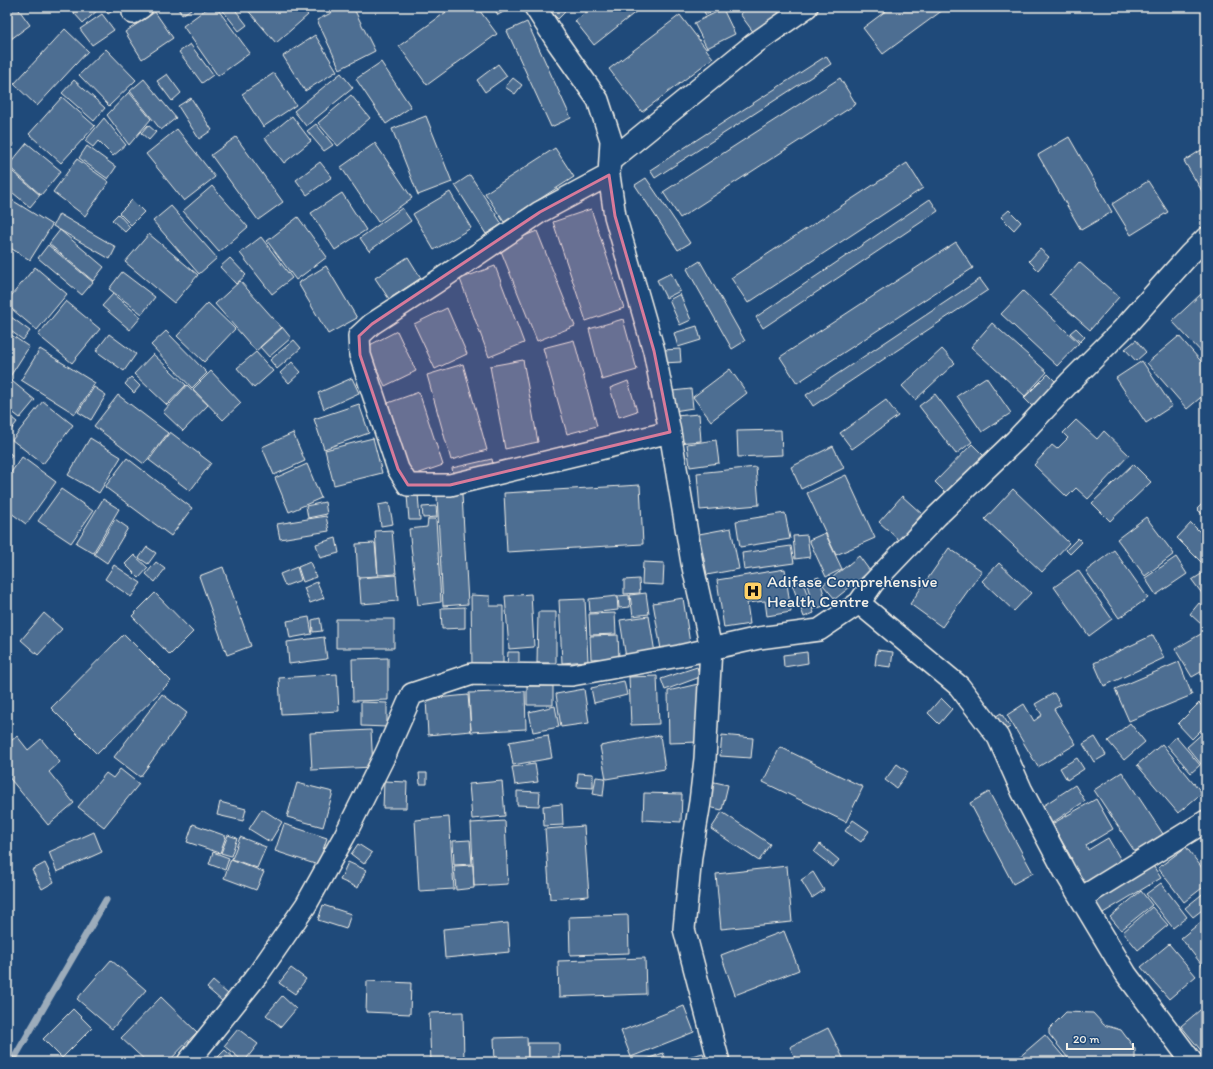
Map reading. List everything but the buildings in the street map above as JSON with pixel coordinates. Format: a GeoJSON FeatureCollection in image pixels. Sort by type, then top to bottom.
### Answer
{"type":"FeatureCollection","features":[{"type":"Feature","properties":{"kind":"street"},"geometry":{"type":"LineString","coordinates":[[536,7],[558,43],[598,100],[612,140],[610,168],[615,216],[654,352],[670,432],[692,564],[711,648],[705,759],[691,856],[684,929],[719,1062]]}},
{"type":"Feature","properties":{"kind":"street"},"geometry":{"type":"LineString","coordinates":[[670,432],[450,485],[408,485],[398,468],[360,354],[359,336],[372,324],[540,212],[610,168],[754,44],[807,7]]}},
{"type":"Feature","properties":{"kind":"street"},"geometry":{"type":"LineString","coordinates":[[188,1062],[259,973],[306,905],[352,822],[386,753],[412,694],[472,674],[572,675],[680,656],[759,638],[819,630],[859,603],[873,583],[937,516],[1016,440],[1070,382],[1122,330],[1206,238]]}},
{"type":"Feature","properties":{"kind":"street"},"geometry":{"type":"LineString","coordinates":[[859,603],[959,686],[998,737],[1022,791],[1065,872],[1126,974],[1192,1062]]}},
{"type":"Feature","properties":{"kind":"street"},"geometry":{"type":"LineString","coordinates":[[1081,898],[1206,821]]}},
{"type":"Feature","properties":{"kind":"highlighted area"},"geometry":{"type":"Polygon","coordinates":[[[609,175],[615,216],[654,351],[670,432],[450,485],[408,485],[398,469],[360,355],[359,336],[372,324],[540,212],[609,175]]]}},
{"type":"Feature","properties":{"kind":"waterway"},"geometry":{"type":"LineString","coordinates":[[12,1062],[106,900]]}},
{"type":"Feature","properties":{"kind":"place","name":"Adifase Comprehensive Health Centre"},"geometry":{"type":"Point","coordinates":[753,591]}}]}
